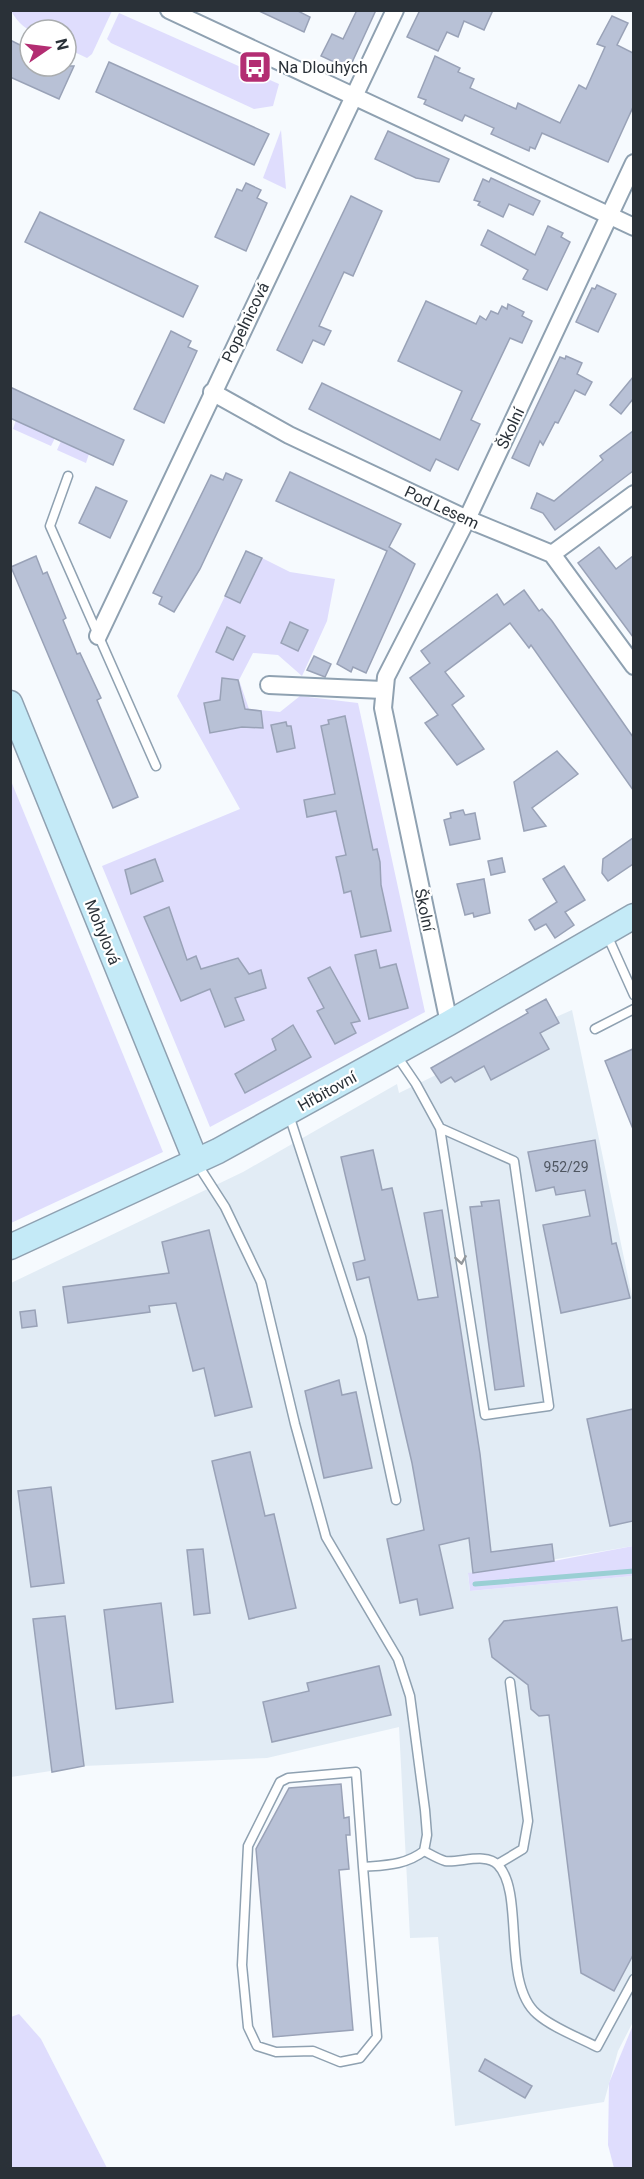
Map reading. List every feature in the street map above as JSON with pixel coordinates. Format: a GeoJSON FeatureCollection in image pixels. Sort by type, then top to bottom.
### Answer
{"type":"FeatureCollection","features":[{"type":"Feature","properties":{"kind":"street"},"geometry":{"type":"LineString","coordinates":[[169,10],[633,227]]}},
{"type":"Feature","properties":{"kind":"street","name":"Popelnicová"},"geometry":{"type":"LineString","coordinates":[[98,636],[395,10]]}},
{"type":"Feature","properties":{"kind":"street","name":"Školní"},"geometry":{"type":"LineString","coordinates":[[449,1023],[383,708],[383,690],[392,664],[467,519],[633,163]]}},
{"type":"Feature","properties":{"kind":"street","name":"Pod Lesem"},"geometry":{"type":"LineString","coordinates":[[212,392],[289,435],[467,519],[552,554]]}},
{"type":"Feature","properties":{"kind":"street"},"geometry":{"type":"LineString","coordinates":[[633,494],[552,554],[633,666]]}},
{"type":"Feature","properties":{"kind":"street"},"geometry":{"type":"LineString","coordinates":[[269,686],[383,690]]}},
{"type":"Feature","properties":{"kind":"street","name":"Mohylová"},"geometry":{"type":"LineString","coordinates":[[10,703],[196,1161]]}},
{"type":"Feature","properties":{"kind":"street","name":"Hřbitovní"},"geometry":{"type":"LineString","coordinates":[[10,1247],[196,1161],[449,1023],[633,916]]}},
{"type":"Feature","properties":{"kind":"lane"},"geometry":{"type":"LineString","coordinates":[[68,476],[50,526],[156,766]]}},
{"type":"Feature","properties":{"kind":"lane"},"geometry":{"type":"LineString","coordinates":[[606,932],[633,995]]}},
{"type":"Feature","properties":{"kind":"lane"},"geometry":{"type":"LineString","coordinates":[[595,1029],[633,1010]]}},
{"type":"Feature","properties":{"kind":"lane"},"geometry":{"type":"LineString","coordinates":[[395,1053],[416,1084],[440,1128],[485,1415],[549,1406],[514,1161],[440,1128]]}},
{"type":"Feature","properties":{"kind":"lane"},"geometry":{"type":"LineString","coordinates":[[288,1112],[361,1337],[396,1500]]}},
{"type":"Feature","properties":{"kind":"lane"},"geometry":{"type":"LineString","coordinates":[[196,1161],[225,1207],[261,1282],[300,1446],[326,1537],[398,1659],[412,1708],[425,1810],[427,1835],[424,1851],[414,1859],[399,1864],[363,1867]]}},
{"type":"Feature","properties":{"kind":"lane"},"geometry":{"type":"LineString","coordinates":[[498,1864],[524,1849],[528,1821],[510,1682]]}},
{"type":"Feature","properties":{"kind":"lane"},"geometry":{"type":"LineString","coordinates":[[356,1772],[363,1867],[377,2037],[360,2058],[340,2062],[313,2051],[276,2052],[257,2046],[251,2038],[248,2027],[242,1965],[248,1846],[280,1782],[288,1778],[356,1772]]}},
{"type":"Feature","properties":{"kind":"lane"},"geometry":{"type":"LineString","coordinates":[[424,1851],[444,1861],[488,1859],[498,1864],[504,1874],[509,1893],[519,1983],[536,2013],[597,2047],[633,1979]]}},
{"type":"Feature","properties":{"kind":"shaded area"},"geometry":{"type":"Polygon","coordinates":[[[11,11],[112,11],[92,54],[87,58],[78,54],[78,18],[18,18],[17,20],[11,11]]]}},
{"type":"Feature","properties":{"kind":"shaded area"},"geometry":{"type":"Polygon","coordinates":[[[119,13],[279,84],[273,106],[254,109],[111,43],[107,39],[119,13]]]}},
{"type":"Feature","properties":{"kind":"shaded area"},"geometry":{"type":"Polygon","coordinates":[[[281,130],[286,189],[263,178],[281,130]]]}},
{"type":"Feature","properties":{"kind":"shaded area"},"geometry":{"type":"Polygon","coordinates":[[[16,420],[55,438],[51,446],[13,429],[16,420]]]}},
{"type":"Feature","properties":{"kind":"shaded area"},"geometry":{"type":"Polygon","coordinates":[[[61,441],[89,454],[86,463],[57,450],[61,441]]]}},
{"type":"Feature","properties":{"kind":"shaded area"},"geometry":{"type":"Polygon","coordinates":[[[262,558],[290,572],[335,579],[327,621],[302,676],[278,655],[253,653],[239,680],[249,709],[280,712],[300,696],[358,703],[425,1012],[210,1127],[102,866],[240,809],[177,696],[225,596],[240,603],[262,558]]]}},
{"type":"Feature","properties":{"kind":"shaded area"},"geometry":{"type":"Polygon","coordinates":[[[11,781],[163,1152],[10,1223],[11,781]]]}},
{"type":"Feature","properties":{"kind":"shaded area"},"geometry":{"type":"Polygon","coordinates":[[[572,1010],[633,1301],[633,1546],[468,1574],[470,1591],[633,1576],[633,2022],[618,2051],[604,2102],[455,2126],[438,1937],[410,1938],[399,1727],[267,1758],[84,1766],[11,1777],[11,1283],[243,1172],[397,1084],[399,1093],[436,1075],[451,1077],[455,1082],[484,1066],[492,1080],[548,1050],[540,1033],[556,1017],[572,1010]]]}},
{"type":"Feature","properties":{"kind":"shaded area"},"geometry":{"type":"Polygon","coordinates":[[[633,1546],[633,1576],[470,1591],[468,1573],[554,1561],[633,1546]]]}},
{"type":"Feature","properties":{"kind":"shaded area"},"geometry":{"type":"Polygon","coordinates":[[[19,2014],[41,2039],[107,2168],[11,2168],[11,2017],[19,2014]]]}},
{"type":"Feature","properties":{"kind":"shaded area"},"geometry":{"type":"Polygon","coordinates":[[[633,2025],[633,2168],[614,2168],[608,2145],[609,2083],[633,2025]]]}},
{"type":"Feature","properties":{"kind":"building"},"geometry":{"type":"Polygon","coordinates":[[[257,10],[296,10],[310,17],[304,32],[257,10]]]}},
{"type":"Feature","properties":{"kind":"building"},"geometry":{"type":"Polygon","coordinates":[[[357,10],[376,10],[349,69],[321,56],[332,34],[343,39],[357,10]]]}},
{"type":"Feature","properties":{"kind":"building"},"geometry":{"type":"Polygon","coordinates":[[[420,10],[493,10],[484,30],[464,21],[458,37],[447,32],[438,51],[407,37],[420,10]]]}},
{"type":"Feature","properties":{"kind":"building"},"geometry":{"type":"Polygon","coordinates":[[[612,16],[628,23],[617,45],[633,53],[633,107],[608,162],[542,133],[535,149],[530,147],[529,151],[491,134],[494,128],[465,115],[462,121],[424,104],[426,100],[418,97],[435,56],[460,68],[458,72],[474,79],[470,88],[516,109],[518,103],[560,123],[579,85],[586,89],[605,47],[597,44],[612,16]]]}},
{"type":"Feature","properties":{"kind":"building"},"geometry":{"type":"Polygon","coordinates":[[[10,40],[18,44],[18,78],[69,78],[59,99],[10,77],[10,40]]]}},
{"type":"Feature","properties":{"kind":"building"},"geometry":{"type":"Polygon","coordinates":[[[109,62],[269,134],[254,165],[96,92],[109,62]]]}},
{"type":"Feature","properties":{"kind":"building"},"geometry":{"type":"Polygon","coordinates":[[[388,131],[449,159],[439,182],[416,178],[375,159],[388,131]]]}},
{"type":"Feature","properties":{"kind":"building"},"geometry":{"type":"Polygon","coordinates":[[[491,178],[540,201],[533,215],[509,204],[503,217],[478,205],[480,202],[474,200],[483,179],[489,182],[491,178]]]}},
{"type":"Feature","properties":{"kind":"building"},"geometry":{"type":"Polygon","coordinates":[[[246,183],[261,190],[257,198],[267,203],[246,251],[215,237],[237,189],[242,191],[246,183]]]}},
{"type":"Feature","properties":{"kind":"building"},"geometry":{"type":"Polygon","coordinates":[[[351,196],[382,211],[353,276],[344,272],[319,326],[331,331],[324,345],[313,340],[302,363],[277,350],[351,196]]]}},
{"type":"Feature","properties":{"kind":"building"},"geometry":{"type":"Polygon","coordinates":[[[40,212],[198,286],[183,317],[25,242],[40,212]]]}},
{"type":"Feature","properties":{"kind":"building"},"geometry":{"type":"Polygon","coordinates":[[[548,226],[563,233],[561,237],[570,242],[547,290],[523,279],[528,270],[481,245],[488,230],[535,255],[548,226]]]}},
{"type":"Feature","properties":{"kind":"building"},"geometry":{"type":"Polygon","coordinates":[[[597,285],[616,294],[598,332],[576,322],[592,288],[595,289],[597,285]]]}},
{"type":"Feature","properties":{"kind":"building"},"geometry":{"type":"Polygon","coordinates":[[[426,301],[476,324],[480,316],[486,320],[491,311],[498,314],[502,306],[507,309],[508,304],[524,312],[522,316],[532,321],[522,343],[510,338],[471,420],[480,424],[458,470],[436,459],[430,471],[309,409],[322,383],[440,440],[462,391],[398,361],[426,301]]]}},
{"type":"Feature","properties":{"kind":"building"},"geometry":{"type":"Polygon","coordinates":[[[171,331],[191,341],[188,347],[197,351],[164,423],[134,409],[171,331]]]}},
{"type":"Feature","properties":{"kind":"building"},"geometry":{"type":"Polygon","coordinates":[[[566,356],[582,363],[577,374],[592,382],[585,395],[575,390],[558,423],[555,422],[543,445],[540,441],[529,466],[512,458],[560,357],[565,359],[566,356]]]}},
{"type":"Feature","properties":{"kind":"building"},"geometry":{"type":"Polygon","coordinates":[[[633,377],[633,399],[621,414],[610,405],[633,377]]]}},
{"type":"Feature","properties":{"kind":"building"},"geometry":{"type":"Polygon","coordinates":[[[10,387],[124,440],[113,465],[10,418],[10,387]]]}},
{"type":"Feature","properties":{"kind":"building"},"geometry":{"type":"Polygon","coordinates":[[[633,431],[633,471],[555,530],[543,513],[531,508],[537,493],[554,501],[603,460],[600,456],[633,431]]]}},
{"type":"Feature","properties":{"kind":"building"},"geometry":{"type":"Polygon","coordinates":[[[290,472],[401,524],[389,547],[415,564],[366,673],[353,667],[351,672],[337,664],[387,551],[276,501],[290,472]]]}},
{"type":"Feature","properties":{"kind":"building"},"geometry":{"type":"Polygon","coordinates":[[[226,473],[242,480],[200,569],[174,612],[159,604],[162,597],[153,593],[211,475],[223,480],[226,473]]]}},
{"type":"Feature","properties":{"kind":"building"},"geometry":{"type":"Polygon","coordinates":[[[96,487],[127,501],[110,538],[79,523],[96,487]]]}},
{"type":"Feature","properties":{"kind":"building"},"geometry":{"type":"Polygon","coordinates":[[[599,547],[616,569],[633,556],[633,637],[578,563],[599,547]]]}},
{"type":"Feature","properties":{"kind":"building"},"geometry":{"type":"Polygon","coordinates":[[[246,551],[262,558],[240,603],[225,596],[246,551]]]}},
{"type":"Feature","properties":{"kind":"building"},"geometry":{"type":"Polygon","coordinates":[[[36,556],[43,574],[47,572],[66,618],[63,620],[77,654],[80,653],[101,698],[97,700],[138,797],[113,808],[11,567],[36,556]]]}},
{"type":"Feature","properties":{"kind":"building"},"geometry":{"type":"Polygon","coordinates":[[[524,590],[539,611],[542,609],[552,621],[633,737],[633,790],[531,645],[529,648],[510,623],[445,672],[464,696],[452,705],[484,749],[457,765],[425,723],[438,715],[410,678],[430,663],[421,651],[497,594],[504,605],[524,590]]]}},
{"type":"Feature","properties":{"kind":"building"},"geometry":{"type":"Polygon","coordinates":[[[290,622],[308,630],[298,651],[281,643],[290,622]]]}},
{"type":"Feature","properties":{"kind":"building"},"geometry":{"type":"Polygon","coordinates":[[[227,627],[245,636],[233,660],[216,652],[227,627]]]}},
{"type":"Feature","properties":{"kind":"building"},"geometry":{"type":"Polygon","coordinates":[[[314,656],[331,664],[325,677],[307,670],[314,656]]]}},
{"type":"Feature","properties":{"kind":"building"},"geometry":{"type":"Polygon","coordinates":[[[222,678],[238,680],[245,709],[261,711],[263,728],[242,727],[210,733],[204,703],[220,700],[222,678]]]}},
{"type":"Feature","properties":{"kind":"building"},"geometry":{"type":"Polygon","coordinates":[[[345,716],[373,850],[377,849],[380,862],[381,885],[391,931],[361,937],[351,891],[344,893],[336,857],[346,855],[336,811],[307,817],[304,800],[335,794],[321,726],[329,724],[328,720],[345,716]]]}},
{"type":"Feature","properties":{"kind":"building"},"geometry":{"type":"Polygon","coordinates":[[[286,722],[287,726],[291,726],[295,748],[277,752],[271,725],[286,722]]]}},
{"type":"Feature","properties":{"kind":"building"},"geometry":{"type":"Polygon","coordinates":[[[557,751],[578,774],[532,808],[546,826],[524,831],[514,782],[557,751]]]}},
{"type":"Feature","properties":{"kind":"building"},"geometry":{"type":"Polygon","coordinates":[[[463,810],[465,815],[475,813],[480,839],[450,845],[444,820],[451,818],[450,813],[463,810]]]}},
{"type":"Feature","properties":{"kind":"building"},"geometry":{"type":"Polygon","coordinates":[[[633,838],[633,864],[608,881],[602,873],[603,859],[633,838]]]}},
{"type":"Feature","properties":{"kind":"building"},"geometry":{"type":"Polygon","coordinates":[[[502,858],[505,872],[491,875],[488,861],[502,858]]]}},
{"type":"Feature","properties":{"kind":"building"},"geometry":{"type":"Polygon","coordinates":[[[155,859],[163,881],[131,894],[125,870],[155,859]]]}},
{"type":"Feature","properties":{"kind":"building"},"geometry":{"type":"Polygon","coordinates":[[[564,866],[585,900],[565,912],[574,925],[555,938],[546,924],[535,930],[529,920],[557,902],[543,879],[564,866]]]}},
{"type":"Feature","properties":{"kind":"building"},"geometry":{"type":"Polygon","coordinates":[[[484,879],[490,913],[474,917],[473,913],[465,915],[457,884],[484,879]]]}},
{"type":"Feature","properties":{"kind":"building"},"geometry":{"type":"Polygon","coordinates":[[[169,907],[187,960],[196,956],[201,969],[238,958],[249,974],[261,970],[266,988],[235,998],[244,1020],[225,1027],[210,989],[181,1001],[144,917],[169,907]]]}},
{"type":"Feature","properties":{"kind":"building"},"geometry":{"type":"Polygon","coordinates":[[[376,950],[380,968],[396,964],[408,1008],[369,1019],[355,955],[376,950]]]}},
{"type":"Feature","properties":{"kind":"building"},"geometry":{"type":"Polygon","coordinates":[[[330,967],[360,1021],[351,1023],[356,1033],[335,1044],[317,1011],[324,1008],[308,978],[330,967]]]}},
{"type":"Feature","properties":{"kind":"building"},"geometry":{"type":"Polygon","coordinates":[[[546,999],[559,1023],[540,1033],[549,1049],[491,1080],[484,1066],[455,1082],[451,1077],[441,1083],[431,1068],[528,1013],[526,1010],[546,999]]]}},
{"type":"Feature","properties":{"kind":"building"},"geometry":{"type":"Polygon","coordinates":[[[293,1025],[311,1057],[245,1093],[235,1074],[276,1050],[272,1039],[293,1025]]]}},
{"type":"Feature","properties":{"kind":"building"},"geometry":{"type":"Polygon","coordinates":[[[633,1049],[633,1129],[605,1061],[633,1049]]]}},
{"type":"Feature","properties":{"kind":"building"},"geometry":{"type":"Polygon","coordinates":[[[595,1140],[612,1244],[616,1243],[630,1298],[561,1313],[543,1225],[590,1216],[585,1190],[556,1195],[554,1187],[536,1191],[528,1152],[595,1140]]]}},
{"type":"Feature","properties":{"kind":"building"},"geometry":{"type":"Polygon","coordinates":[[[373,1150],[382,1190],[392,1188],[418,1300],[438,1297],[424,1213],[442,1210],[480,1454],[491,1552],[552,1544],[554,1561],[473,1573],[469,1538],[439,1545],[453,1608],[420,1615],[417,1599],[400,1603],[387,1539],[424,1530],[412,1463],[369,1277],[357,1280],[353,1263],[365,1260],[341,1157],[373,1150]]]}},
{"type":"Feature","properties":{"kind":"building"},"geometry":{"type":"Polygon","coordinates":[[[499,1200],[524,1386],[495,1390],[470,1207],[482,1206],[481,1202],[499,1200]]]}},
{"type":"Feature","properties":{"kind":"building"},"geometry":{"type":"Polygon","coordinates":[[[209,1230],[252,1407],[215,1416],[204,1368],[193,1371],[176,1303],[149,1306],[150,1312],[68,1323],[63,1287],[169,1273],[162,1242],[209,1230]]]}},
{"type":"Feature","properties":{"kind":"building"},"geometry":{"type":"Polygon","coordinates":[[[35,1310],[37,1326],[22,1328],[20,1312],[35,1310]]]}},
{"type":"Feature","properties":{"kind":"building"},"geometry":{"type":"Polygon","coordinates":[[[339,1380],[342,1395],[356,1392],[372,1468],[324,1478],[305,1391],[339,1380]]]}},
{"type":"Feature","properties":{"kind":"building"},"geometry":{"type":"Polygon","coordinates":[[[633,1409],[633,1521],[610,1526],[587,1419],[633,1409]]]}},
{"type":"Feature","properties":{"kind":"building"},"geometry":{"type":"Polygon","coordinates":[[[250,1452],[265,1516],[274,1514],[296,1608],[249,1619],[212,1461],[250,1452]]]}},
{"type":"Feature","properties":{"kind":"building"},"geometry":{"type":"Polygon","coordinates":[[[51,1487],[64,1583],[31,1587],[18,1491],[51,1487]]]}},
{"type":"Feature","properties":{"kind":"building"},"geometry":{"type":"Polygon","coordinates":[[[203,1549],[210,1613],[194,1615],[187,1550],[203,1549]]]}},
{"type":"Feature","properties":{"kind":"building"},"geometry":{"type":"Polygon","coordinates":[[[161,1603],[173,1702],[116,1709],[104,1610],[161,1603]]]}},
{"type":"Feature","properties":{"kind":"building"},"geometry":{"type":"Polygon","coordinates":[[[617,1607],[622,1641],[633,1639],[633,1955],[614,1991],[581,1973],[549,1715],[539,1716],[531,1709],[528,1685],[492,1657],[489,1639],[504,1621],[617,1607]]]}},
{"type":"Feature","properties":{"kind":"building"},"geometry":{"type":"Polygon","coordinates":[[[65,1616],[84,1766],[52,1772],[33,1619],[65,1616]]]}},
{"type":"Feature","properties":{"kind":"building"},"geometry":{"type":"Polygon","coordinates":[[[379,1666],[391,1715],[272,1742],[263,1702],[309,1691],[307,1683],[379,1666]]]}},
{"type":"Feature","properties":{"kind":"building"},"geometry":{"type":"Polygon","coordinates":[[[341,1784],[344,1818],[349,1817],[350,1835],[346,1835],[349,1869],[339,1870],[353,2030],[273,2037],[256,1849],[289,1788],[341,1784]]]}},
{"type":"Feature","properties":{"kind":"building"},"geometry":{"type":"Polygon","coordinates":[[[485,2059],[532,2086],[525,2098],[479,2071],[485,2059]]]}},
{"type":"Feature","properties":{"kind":"waterway"},"geometry":{"type":"LineString","coordinates":[[475,1584],[634,1571]]}},
{"type":"Feature","properties":{"kind":"place","name":"Na Dlouhých"},"geometry":{"type":"Point","coordinates":[255,67]}}]}
